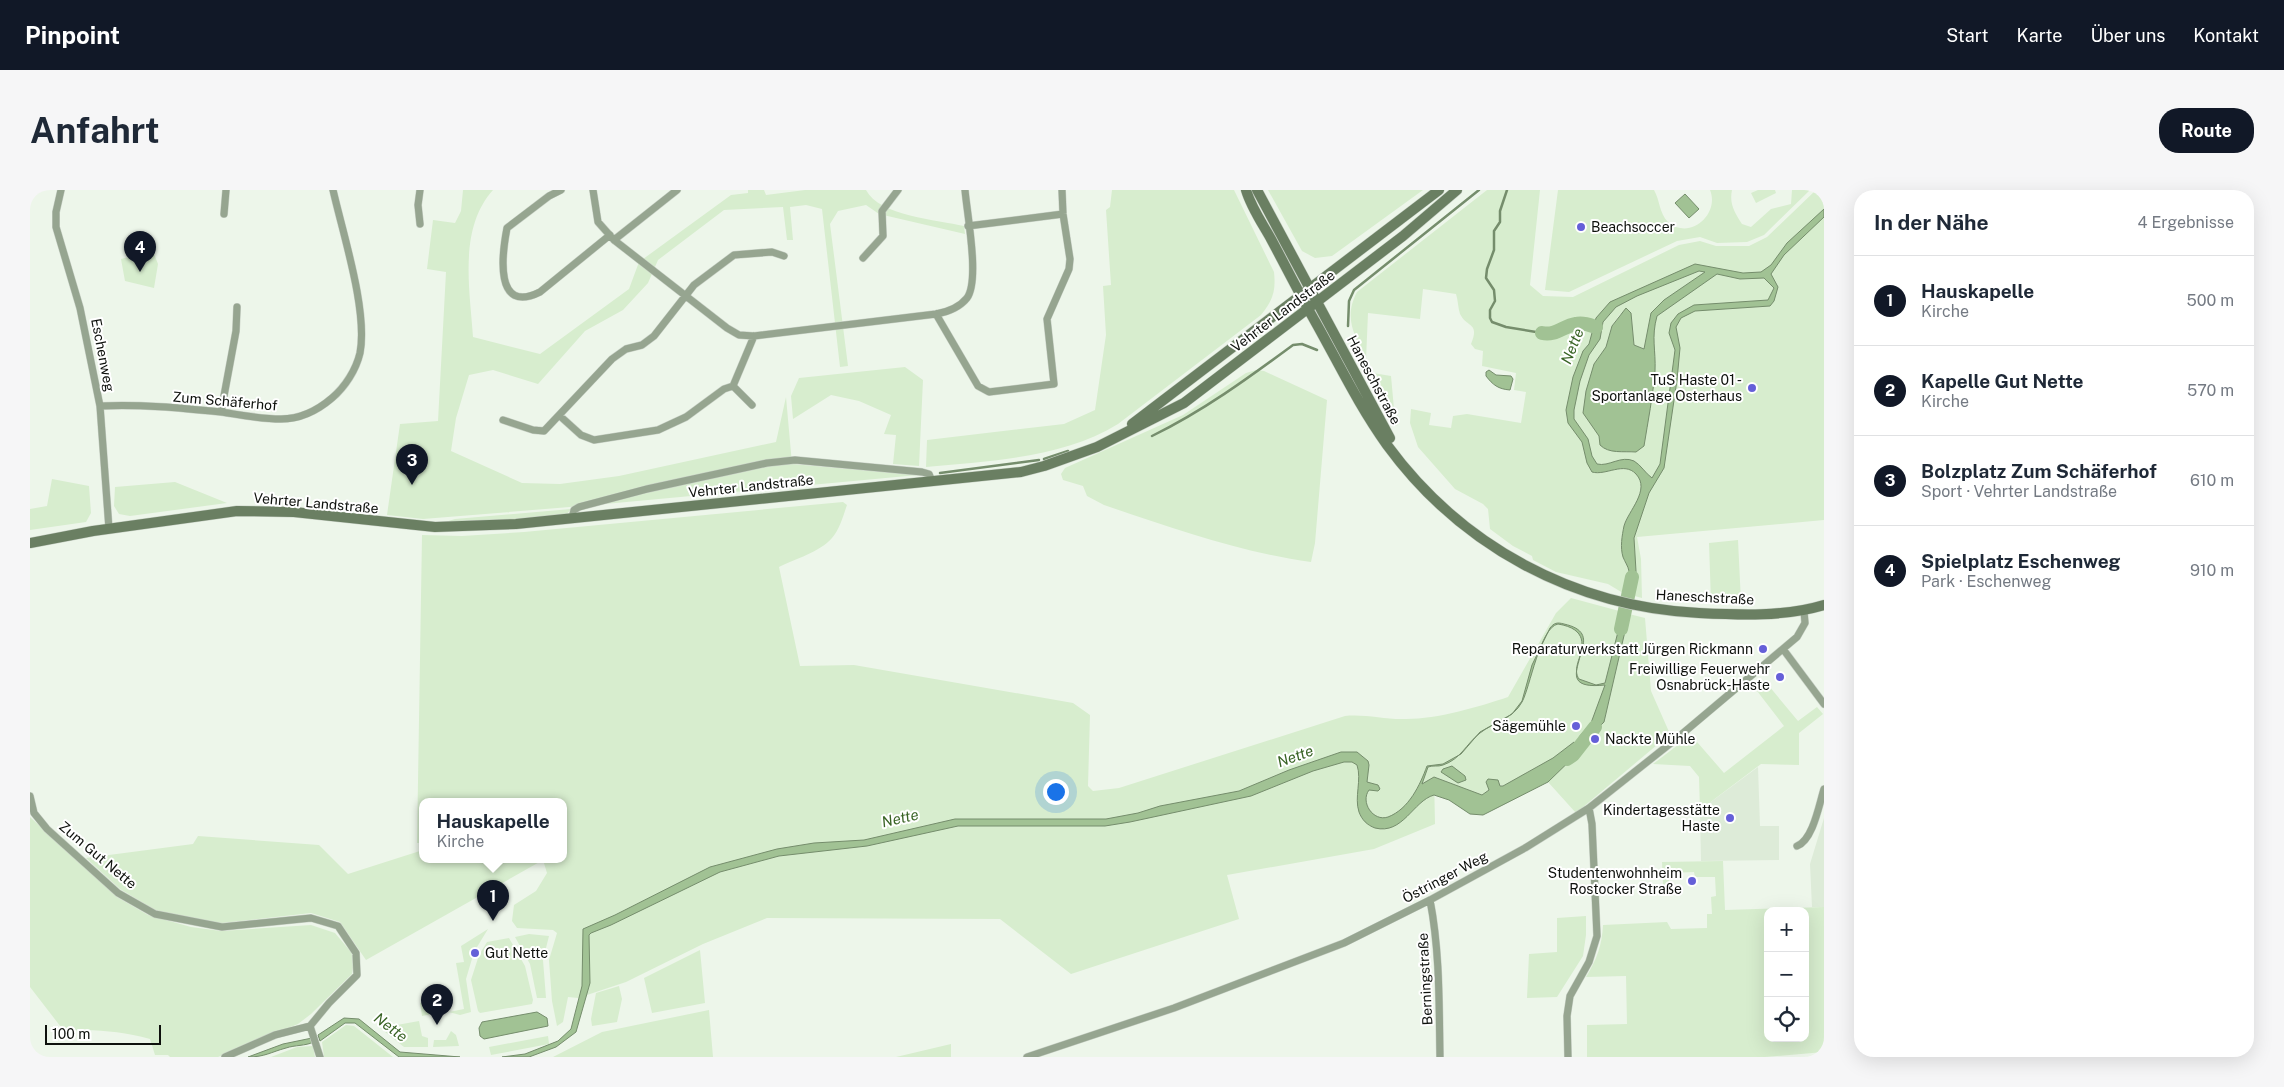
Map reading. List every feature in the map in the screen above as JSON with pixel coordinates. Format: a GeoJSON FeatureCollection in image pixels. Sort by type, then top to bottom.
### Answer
{"type":"FeatureCollection","features":[{"type":"Feature","properties":{"kind":"main road","name":"Haneschstraße"},"geometry":{"type":"LineString","coordinates":[[1246,190],[1350,388],[1388,446],[1439,504],[1472,533],[1497,550],[1552,580],[1586,593],[1633,606],[1676,612],[1718,614],[1804,611],[1824,605]]}},
{"type":"Feature","properties":{"kind":"main road","name":"Haneschstraße"},"geometry":{"type":"LineString","coordinates":[[1257,190],[1408,470]]}},
{"type":"Feature","properties":{"kind":"main road","name":"Vehrter Landstraße"},"geometry":{"type":"LineString","coordinates":[[1115,437],[1439,190]]}},
{"type":"Feature","properties":{"kind":"main road","name":"Vehrter Landstraße"},"geometry":{"type":"LineString","coordinates":[[30,543],[109,529],[237,511],[294,512],[436,527],[480,527],[1022,472],[1044,466],[1115,437],[1184,403],[1318,302],[1410,230],[1457,190]]}},
{"type":"Feature","properties":{"kind":"street","name":"Eschenweg"},"geometry":{"type":"LineString","coordinates":[[61,190],[56,212],[56,227],[80,308],[100,406],[109,529]]}},
{"type":"Feature","properties":{"kind":"street"},"geometry":{"type":"LineString","coordinates":[[224,214],[226,190]]}},
{"type":"Feature","properties":{"kind":"street","name":"Zum Schäferhof"},"geometry":{"type":"LineString","coordinates":[[100,406],[124,405],[221,412],[283,419],[302,416],[315,411],[337,394],[355,367],[362,337],[361,321],[333,190]]}},
{"type":"Feature","properties":{"kind":"street"},"geometry":{"type":"LineString","coordinates":[[420,190],[418,206],[420,224]]}},
{"type":"Feature","properties":{"kind":"street"},"geometry":{"type":"LineString","coordinates":[[561,190],[507,228],[503,251],[504,285],[518,296],[529,297],[540,292],[677,190]]}},
{"type":"Feature","properties":{"kind":"street"},"geometry":{"type":"LineString","coordinates":[[593,190],[598,222],[612,238],[727,328],[740,335],[754,336],[936,314],[950,311],[960,305],[967,298],[972,287],[973,269],[965,190]]}},
{"type":"Feature","properties":{"kind":"street"},"geometry":{"type":"LineString","coordinates":[[863,258],[883,236],[882,211],[898,190]]}},
{"type":"Feature","properties":{"kind":"street"},"geometry":{"type":"LineString","coordinates":[[936,314],[978,386],[989,392],[1054,384],[1047,319],[1070,269],[1062,190]]}},
{"type":"Feature","properties":{"kind":"street"},"geometry":{"type":"LineString","coordinates":[[968,226],[1063,214]]}},
{"type":"Feature","properties":{"kind":"street"},"geometry":{"type":"LineString","coordinates":[[503,420],[533,430],[544,431],[612,359],[626,348],[642,345],[654,336],[694,285],[734,255],[772,252],[784,256]]}},
{"type":"Feature","properties":{"kind":"street"},"geometry":{"type":"LineString","coordinates":[[221,412],[236,332],[237,307]]}},
{"type":"Feature","properties":{"kind":"street"},"geometry":{"type":"LineString","coordinates":[[560,416],[581,435],[594,440],[658,430],[686,417],[724,389],[733,386],[754,336]]}},
{"type":"Feature","properties":{"kind":"street"},"geometry":{"type":"LineString","coordinates":[[733,386],[752,404]]}},
{"type":"Feature","properties":{"kind":"street","name":"Vehrter Landstraße"},"geometry":{"type":"LineString","coordinates":[[572,518],[574,510],[579,507],[726,471],[795,460],[922,472],[929,474],[932,481]]}},
{"type":"Feature","properties":{"kind":"street","name":"Östringer Weg"},"geometry":{"type":"LineString","coordinates":[[1027,1057],[1174,1008],[1344,942],[1430,900],[1525,848],[1588,808],[1676,739],[1783,649],[1802,630],[1805,623],[1804,611]]}},
{"type":"Feature","properties":{"kind":"street"},"geometry":{"type":"LineString","coordinates":[[1783,649],[1824,704]]}},
{"type":"Feature","properties":{"kind":"street"},"geometry":{"type":"LineString","coordinates":[[1797,846],[1804,843],[1809,836],[1824,789]]}},
{"type":"Feature","properties":{"kind":"street","name":"Zum Gut Nette"},"geometry":{"type":"LineString","coordinates":[[30,796],[34,813],[47,829],[118,892],[155,914],[222,927],[311,918],[338,926],[356,953],[357,975],[329,1003],[312,1030]]}},
{"type":"Feature","properties":{"kind":"street"},"geometry":{"type":"LineString","coordinates":[[1568,1057],[1567,1016],[1570,996],[1589,962],[1597,936],[1592,824],[1588,808]]}},
{"type":"Feature","properties":{"kind":"street","name":"Berningstraße"},"geometry":{"type":"LineString","coordinates":[[1430,900],[1440,989],[1440,1057]]}},
{"type":"Feature","properties":{"kind":"street"},"geometry":{"type":"LineString","coordinates":[[225,1057],[275,1035],[312,1030],[319,1054]]}},
{"type":"Feature","properties":{"kind":"shaded area"},"geometry":{"type":"Polygon","coordinates":[[[463,190],[493,190],[482,206],[470,241],[469,280],[473,337],[540,354],[629,289],[639,262],[731,195],[748,193],[748,190],[764,190],[766,195],[805,190],[866,190],[873,199],[883,206],[896,211],[910,216],[964,226],[965,234],[879,214],[866,205],[838,211],[830,224],[848,366],[840,367],[822,209],[806,205],[790,207],[793,240],[787,240],[783,207],[724,210],[658,260],[648,283],[623,310],[585,331],[538,384],[493,370],[469,375],[456,418],[451,451],[522,483],[560,484],[619,476],[776,442],[786,397],[792,464],[918,475],[423,519],[387,515],[400,424],[438,421],[446,272],[427,269],[433,220],[455,223],[461,211],[463,190]]]}},
{"type":"Feature","properties":{"kind":"shaded area"},"geometry":{"type":"Polygon","coordinates":[[[1112,190],[1234,190],[1274,272],[1273,295],[1265,310],[1118,424],[1097,435],[1050,451],[1025,456],[926,467],[927,440],[1064,424],[1095,410],[1106,335],[1103,286],[1111,285],[1106,210],[1110,207],[1112,190]]]}},
{"type":"Feature","properties":{"kind":"shaded area"},"geometry":{"type":"Polygon","coordinates":[[[1268,190],[1423,190],[1332,256],[1315,258],[1302,251],[1268,190]]]}},
{"type":"Feature","properties":{"kind":"shaded area"},"geometry":{"type":"Polygon","coordinates":[[[1487,190],[1540,190],[1530,285],[1543,296],[1573,297],[1679,245],[1700,241],[1716,246],[1749,246],[1767,237],[1816,190],[1824,190],[1824,520],[1637,537],[1641,559],[1642,598],[1623,593],[1608,584],[1556,572],[1533,560],[1532,556],[1513,546],[1490,529],[1488,509],[1483,504],[1455,489],[1418,447],[1410,423],[1411,409],[1431,413],[1429,425],[1451,428],[1453,416],[1467,414],[1521,423],[1526,392],[1514,390],[1516,373],[1482,366],[1483,351],[1475,349],[1471,344],[1474,332],[1472,326],[1460,314],[1456,294],[1423,289],[1420,319],[1368,313],[1366,360],[1373,373],[1391,376],[1394,409],[1397,409],[1398,425],[1395,426],[1364,364],[1366,359],[1352,327],[1351,310],[1357,292],[1487,190]],[[1631,313],[1620,314],[1612,326],[1606,347],[1594,364],[1600,440],[1611,451],[1636,452],[1653,352],[1634,345],[1631,313]]]}},
{"type":"Feature","properties":{"kind":"shaded area"},"geometry":{"type":"Polygon","coordinates":[[[1558,190],[1654,190],[1661,211],[1668,222],[1677,227],[1685,228],[1694,227],[1707,216],[1711,208],[1710,190],[1732,190],[1731,200],[1735,212],[1742,224],[1751,227],[1771,209],[1791,204],[1792,190],[1810,190],[1764,235],[1747,242],[1717,243],[1700,237],[1677,241],[1569,292],[1545,290],[1558,190]]]}},
{"type":"Feature","properties":{"kind":"shaded area"},"geometry":{"type":"Polygon","coordinates":[[[1758,190],[1775,190],[1776,193],[1756,203],[1751,193],[1758,190]]]}},
{"type":"Feature","properties":{"kind":"shaded area"},"geometry":{"type":"Polygon","coordinates":[[[1685,194],[1699,209],[1689,218],[1675,203],[1685,194]]]}},
{"type":"Feature","properties":{"kind":"shaded area"},"geometry":{"type":"Polygon","coordinates":[[[1824,209],[1824,217],[1784,255],[1771,274],[1778,287],[1774,301],[1770,306],[1695,311],[1681,318],[1676,327],[1680,348],[1664,468],[1649,493],[1634,538],[1636,571],[1633,596],[1625,594],[1629,569],[1623,557],[1621,545],[1626,520],[1640,494],[1640,480],[1631,470],[1626,469],[1592,472],[1587,463],[1582,442],[1568,423],[1566,410],[1573,377],[1583,351],[1589,344],[1596,318],[1610,302],[1695,264],[1743,273],[1761,272],[1771,265],[1787,243],[1824,209]],[[1699,271],[1637,296],[1616,307],[1603,322],[1600,339],[1589,355],[1580,381],[1574,410],[1574,419],[1588,439],[1592,456],[1597,464],[1606,464],[1624,459],[1634,461],[1652,478],[1660,464],[1675,350],[1669,333],[1671,323],[1678,314],[1694,305],[1768,300],[1774,288],[1764,278],[1740,279],[1717,274],[1657,316],[1654,338],[1654,380],[1644,446],[1636,452],[1616,452],[1604,448],[1600,445],[1599,436],[1583,413],[1586,391],[1594,364],[1606,347],[1612,326],[1626,308],[1631,313],[1634,345],[1644,349],[1651,313],[1664,300],[1705,272],[1699,271]]]}},
{"type":"Feature","properties":{"kind":"shaded area"},"geometry":{"type":"Polygon","coordinates":[[[153,251],[158,264],[154,288],[125,281],[121,259],[153,251]]]}},
{"type":"Feature","properties":{"kind":"shaded area"},"geometry":{"type":"Polygon","coordinates":[[[905,367],[923,380],[919,466],[893,464],[896,435],[884,434],[891,415],[859,401],[831,395],[793,419],[791,396],[799,378],[905,367]]]}},
{"type":"Feature","properties":{"kind":"shaded area"},"geometry":{"type":"Polygon","coordinates":[[[1256,370],[1264,371],[1327,400],[1315,543],[1311,562],[1232,546],[1155,522],[1104,505],[1087,496],[1083,486],[1063,480],[1061,474],[1065,468],[1183,415],[1246,373],[1256,370]]]}},
{"type":"Feature","properties":{"kind":"shaded area"},"geometry":{"type":"Polygon","coordinates":[[[1489,370],[1496,375],[1511,376],[1513,379],[1510,390],[1499,388],[1491,382],[1486,376],[1486,372],[1489,370]]]}},
{"type":"Feature","properties":{"kind":"shaded area"},"geometry":{"type":"Polygon","coordinates":[[[52,479],[89,486],[91,513],[86,522],[30,530],[30,509],[47,506],[52,479]]]}},
{"type":"Feature","properties":{"kind":"shaded area"},"geometry":{"type":"Polygon","coordinates":[[[175,482],[227,503],[130,516],[119,514],[114,506],[115,487],[175,482]]]}},
{"type":"Feature","properties":{"kind":"shaded area"},"geometry":{"type":"Polygon","coordinates":[[[843,502],[847,505],[839,527],[832,538],[814,551],[779,567],[800,666],[854,665],[1073,703],[1090,715],[1088,786],[1093,791],[1119,788],[1345,716],[1398,719],[1431,717],[1508,697],[1556,613],[1571,598],[1623,612],[1604,690],[1594,717],[1604,722],[1629,614],[1645,618],[1651,691],[1670,734],[1576,813],[1548,782],[1542,764],[1503,786],[1498,784],[1488,786],[1489,790],[1482,795],[1434,777],[1435,824],[1374,849],[1227,875],[1239,919],[1071,974],[1000,919],[767,918],[703,944],[626,982],[578,998],[568,997],[563,1022],[557,1026],[552,1001],[549,960],[557,933],[553,930],[517,928],[512,921],[514,905],[536,891],[547,873],[544,863],[567,863],[567,798],[419,798],[419,843],[417,843],[422,535],[462,536],[524,532],[843,502]]]}},
{"type":"Feature","properties":{"kind":"shaded area"},"geometry":{"type":"Polygon","coordinates":[[[571,509],[566,515],[516,520],[442,523],[455,519],[571,509]]]}},
{"type":"Feature","properties":{"kind":"shaded area"},"geometry":{"type":"Polygon","coordinates":[[[1738,540],[1741,602],[1711,602],[1709,543],[1738,540]]]}},
{"type":"Feature","properties":{"kind":"shaded area"},"geometry":{"type":"Polygon","coordinates":[[[1623,612],[1629,614],[1604,722],[1584,742],[1579,737],[1591,723],[1605,685],[1596,685],[1605,683],[1623,612]]]}},
{"type":"Feature","properties":{"kind":"shaded area"},"geometry":{"type":"Polygon","coordinates":[[[1556,623],[1576,628],[1582,634],[1584,641],[1582,648],[1581,639],[1574,630],[1558,624],[1547,634],[1556,623]]]}},
{"type":"Feature","properties":{"kind":"shaded area"},"geometry":{"type":"Polygon","coordinates":[[[1540,649],[1525,695],[1522,702],[1518,708],[1513,713],[1522,701],[1532,665],[1540,649]]]}},
{"type":"Feature","properties":{"kind":"shaded area"},"geometry":{"type":"Polygon","coordinates":[[[1577,672],[1579,679],[1596,685],[1586,685],[1578,680],[1577,672]]]}},
{"type":"Feature","properties":{"kind":"shaded area"},"geometry":{"type":"Polygon","coordinates":[[[1764,680],[1798,721],[1817,707],[1823,714],[1799,733],[1799,765],[1761,764],[1700,810],[1699,777],[1690,766],[1653,764],[1691,735],[1724,773],[1784,726],[1754,687],[1764,680]]]}},
{"type":"Feature","properties":{"kind":"shaded area"},"geometry":{"type":"Polygon","coordinates":[[[1574,742],[1582,749],[1548,782],[1483,815],[1470,814],[1449,800],[1434,795],[1427,798],[1393,827],[1385,829],[1375,828],[1365,822],[1359,812],[1357,800],[1359,777],[1357,765],[1352,762],[1344,762],[1313,771],[1251,796],[1130,822],[1105,826],[958,826],[867,846],[779,856],[720,872],[591,933],[589,935],[590,983],[576,1032],[556,1047],[529,1057],[502,1057],[525,1054],[558,1041],[571,1029],[582,986],[583,929],[710,867],[777,849],[814,843],[864,840],[955,819],[1106,819],[1138,813],[1160,806],[1239,791],[1289,770],[1341,752],[1357,752],[1368,761],[1367,782],[1378,785],[1380,789],[1378,791],[1369,790],[1366,800],[1367,805],[1373,814],[1383,818],[1395,813],[1408,802],[1421,781],[1427,766],[1443,764],[1459,755],[1443,765],[1428,767],[1422,784],[1434,777],[1482,795],[1489,790],[1486,782],[1488,779],[1498,780],[1500,786],[1503,786],[1553,758],[1574,742]]]}},
{"type":"Feature","properties":{"kind":"shaded area"},"geometry":{"type":"Polygon","coordinates":[[[1452,766],[1465,776],[1466,780],[1458,783],[1441,772],[1443,769],[1452,766]]]}},
{"type":"Feature","properties":{"kind":"shaded area","name":"Kindertagesstätte Haste"},"geometry":{"type":"Polygon","coordinates":[[[1758,767],[1760,826],[1779,826],[1779,860],[1701,861],[1700,810],[1758,767]]]}},
{"type":"Feature","properties":{"kind":"shaded area"},"geometry":{"type":"Polygon","coordinates":[[[30,817],[117,897],[148,915],[191,927],[221,931],[311,925],[335,933],[351,952],[354,961],[352,974],[298,1024],[218,1057],[170,1057],[168,1055],[155,1055],[150,1039],[107,1031],[64,1031],[30,987],[30,817]]]}},
{"type":"Feature","properties":{"kind":"shaded area"},"geometry":{"type":"Polygon","coordinates":[[[1824,818],[1824,907],[1812,907],[1810,864],[1824,818]]]}},
{"type":"Feature","properties":{"kind":"shaded area"},"geometry":{"type":"Polygon","coordinates":[[[198,836],[319,845],[348,874],[419,851],[419,863],[538,863],[366,960],[340,922],[311,913],[222,923],[193,919],[155,910],[120,889],[86,858],[193,844],[198,836]]]}},
{"type":"Feature","properties":{"kind":"shaded area"},"geometry":{"type":"Polygon","coordinates":[[[1723,861],[1725,910],[1764,909],[1764,1042],[1809,1042],[1809,907],[1824,907],[1824,1052],[1765,1057],[1587,1057],[1587,1025],[1627,1024],[1626,976],[1586,977],[1598,952],[1603,925],[1667,922],[1671,929],[1707,928],[1707,914],[1712,914],[1711,897],[1716,896],[1715,877],[1695,877],[1694,872],[1669,873],[1669,885],[1663,885],[1662,862],[1723,861]]]}},
{"type":"Feature","properties":{"kind":"shaded area"},"geometry":{"type":"Polygon","coordinates":[[[1586,916],[1583,956],[1557,997],[1527,998],[1529,954],[1557,952],[1557,918],[1586,916]]]}},
{"type":"Feature","properties":{"kind":"shaded area"},"geometry":{"type":"Polygon","coordinates":[[[488,929],[474,952],[466,979],[471,1012],[460,1015],[449,1012],[464,1009],[456,963],[464,962],[461,946],[488,929]]]}},
{"type":"Feature","properties":{"kind":"shaded area"},"geometry":{"type":"Polygon","coordinates":[[[529,934],[549,936],[543,960],[546,998],[537,998],[530,964],[515,937],[529,934]]]}},
{"type":"Feature","properties":{"kind":"shaded area"},"geometry":{"type":"Polygon","coordinates":[[[509,938],[525,966],[533,1000],[532,1004],[480,1013],[471,980],[479,955],[487,942],[509,938]]]}},
{"type":"Feature","properties":{"kind":"shaded area"},"geometry":{"type":"Polygon","coordinates":[[[700,950],[705,1003],[652,1013],[644,978],[700,950]]]}},
{"type":"Feature","properties":{"kind":"shaded area"},"geometry":{"type":"Polygon","coordinates":[[[619,986],[622,999],[617,1022],[592,1026],[591,1019],[596,993],[619,986]]]}},
{"type":"Feature","properties":{"kind":"shaded area"},"geometry":{"type":"Polygon","coordinates":[[[435,1000],[436,1006],[432,1014],[422,1016],[420,1003],[435,1000]]]}},
{"type":"Feature","properties":{"kind":"shaded area"},"geometry":{"type":"Polygon","coordinates":[[[709,1010],[713,1057],[553,1057],[602,1032],[709,1010]]]}},
{"type":"Feature","properties":{"kind":"shaded area"},"geometry":{"type":"Polygon","coordinates":[[[537,1012],[547,1018],[548,1026],[484,1039],[480,1036],[479,1028],[482,1022],[537,1012]]]}},
{"type":"Feature","properties":{"kind":"shaded area"},"geometry":{"type":"Polygon","coordinates":[[[344,1018],[359,1019],[400,1052],[460,1057],[399,1057],[355,1023],[345,1023],[320,1041],[318,1035],[344,1018]]]}},
{"type":"Feature","properties":{"kind":"shaded area"},"geometry":{"type":"Polygon","coordinates":[[[419,1021],[422,1036],[428,1038],[428,1047],[404,1047],[380,1028],[419,1021]]]}},
{"type":"Feature","properties":{"kind":"shaded area"},"geometry":{"type":"Polygon","coordinates":[[[346,1025],[354,1026],[393,1057],[324,1057],[322,1042],[346,1025]]]}},
{"type":"Feature","properties":{"kind":"shaded area"},"geometry":{"type":"Polygon","coordinates":[[[451,1031],[456,1035],[459,1046],[433,1047],[434,1040],[446,1040],[451,1031]]]}},
{"type":"Feature","properties":{"kind":"shaded area"},"geometry":{"type":"Polygon","coordinates":[[[548,1036],[549,1044],[491,1055],[489,1047],[548,1036]]]}},
{"type":"Feature","properties":{"kind":"shaded area"},"geometry":{"type":"Polygon","coordinates":[[[312,1038],[314,1042],[311,1043],[289,1047],[264,1055],[248,1057],[283,1044],[312,1038]]]}},
{"type":"Feature","properties":{"kind":"shaded area"},"geometry":{"type":"Polygon","coordinates":[[[951,1044],[951,1057],[896,1057],[951,1044]]]}},
{"type":"Feature","properties":{"kind":"shaded area"},"geometry":{"type":"Polygon","coordinates":[[[313,1046],[315,1057],[271,1057],[297,1047],[313,1046]]]}},
{"type":"Feature","properties":{"kind":"waterway"},"geometry":{"type":"LineString","coordinates":[[1348,326],[1349,301],[1354,290],[1479,190]]}},
{"type":"Feature","properties":{"kind":"waterway"},"geometry":{"type":"LineString","coordinates":[[1507,190],[1500,211],[1500,222],[1494,231],[1494,250],[1487,269],[1486,278],[1494,290],[1495,301],[1490,310],[1490,318],[1492,322],[1506,327],[1542,333]]}},
{"type":"Feature","properties":{"kind":"waterway"},"geometry":{"type":"LineString","coordinates":[[1542,333],[1555,332],[1579,323],[1596,327]]}},
{"type":"Feature","properties":{"kind":"waterway"},"geometry":{"type":"LineString","coordinates":[[1152,436],[1207,405],[1293,345],[1302,344],[1317,350]]}},
{"type":"Feature","properties":{"kind":"waterway"},"geometry":{"type":"LineString","coordinates":[[1044,459],[1068,451]]}},
{"type":"Feature","properties":{"kind":"waterway"},"geometry":{"type":"LineString","coordinates":[[940,473],[1039,460]]}},
{"type":"Feature","properties":{"kind":"waterway","name":"Nette"},"geometry":{"type":"LineString","coordinates":[[1621,629],[1632,577]]}},
{"type":"Feature","properties":{"kind":"waterway","name":"Nette"},"geometry":{"type":"LineString","coordinates":[[1567,759],[1573,755],[1595,727]]}},
{"type":"Feature","properties":{"kind":"place","name":"Beachsoccer"},"geometry":{"type":"Point","coordinates":[1581,227]}},
{"type":"Feature","properties":{"kind":"place","name":"Spielplatz Eschenweg"},"geometry":{"type":"Point","coordinates":[140,272]}},
{"type":"Feature","properties":{"kind":"place","name":"TuS Haste 01 - Sportanlage Osterhaus"},"geometry":{"type":"Point","coordinates":[1752,388]}},
{"type":"Feature","properties":{"kind":"place","name":"Bolzplatz Zum Schäferhof"},"geometry":{"type":"Point","coordinates":[412,485]}},
{"type":"Feature","properties":{"kind":"place","name":"Reparaturwerkstatt Jürgen Rickmann"},"geometry":{"type":"Point","coordinates":[1763,649]}},
{"type":"Feature","properties":{"kind":"place","name":"Freiwillige Feuerwehr Osnabrück-Haste"},"geometry":{"type":"Point","coordinates":[1780,677]}},
{"type":"Feature","properties":{"kind":"place","name":"Sägemühle"},"geometry":{"type":"Point","coordinates":[1576,726]}},
{"type":"Feature","properties":{"kind":"place","name":"Nackte Mühle"},"geometry":{"type":"Point","coordinates":[1595,739]}},
{"type":"Feature","properties":{"kind":"place","name":"Kindertagesstätte Haste"},"geometry":{"type":"Point","coordinates":[1730,818]}},
{"type":"Feature","properties":{"kind":"place","name":"Studentenwohnheim Rostocker Straße"},"geometry":{"type":"Point","coordinates":[1692,881]}},
{"type":"Feature","properties":{"kind":"place","name":"Hauskapelle"},"geometry":{"type":"Point","coordinates":[493,921]}},
{"type":"Feature","properties":{"kind":"place","name":"Gut Nette"},"geometry":{"type":"Point","coordinates":[475,953]}},
{"type":"Feature","properties":{"kind":"place","name":"Kapelle Gut Nette"},"geometry":{"type":"Point","coordinates":[437,1025]}}]}
